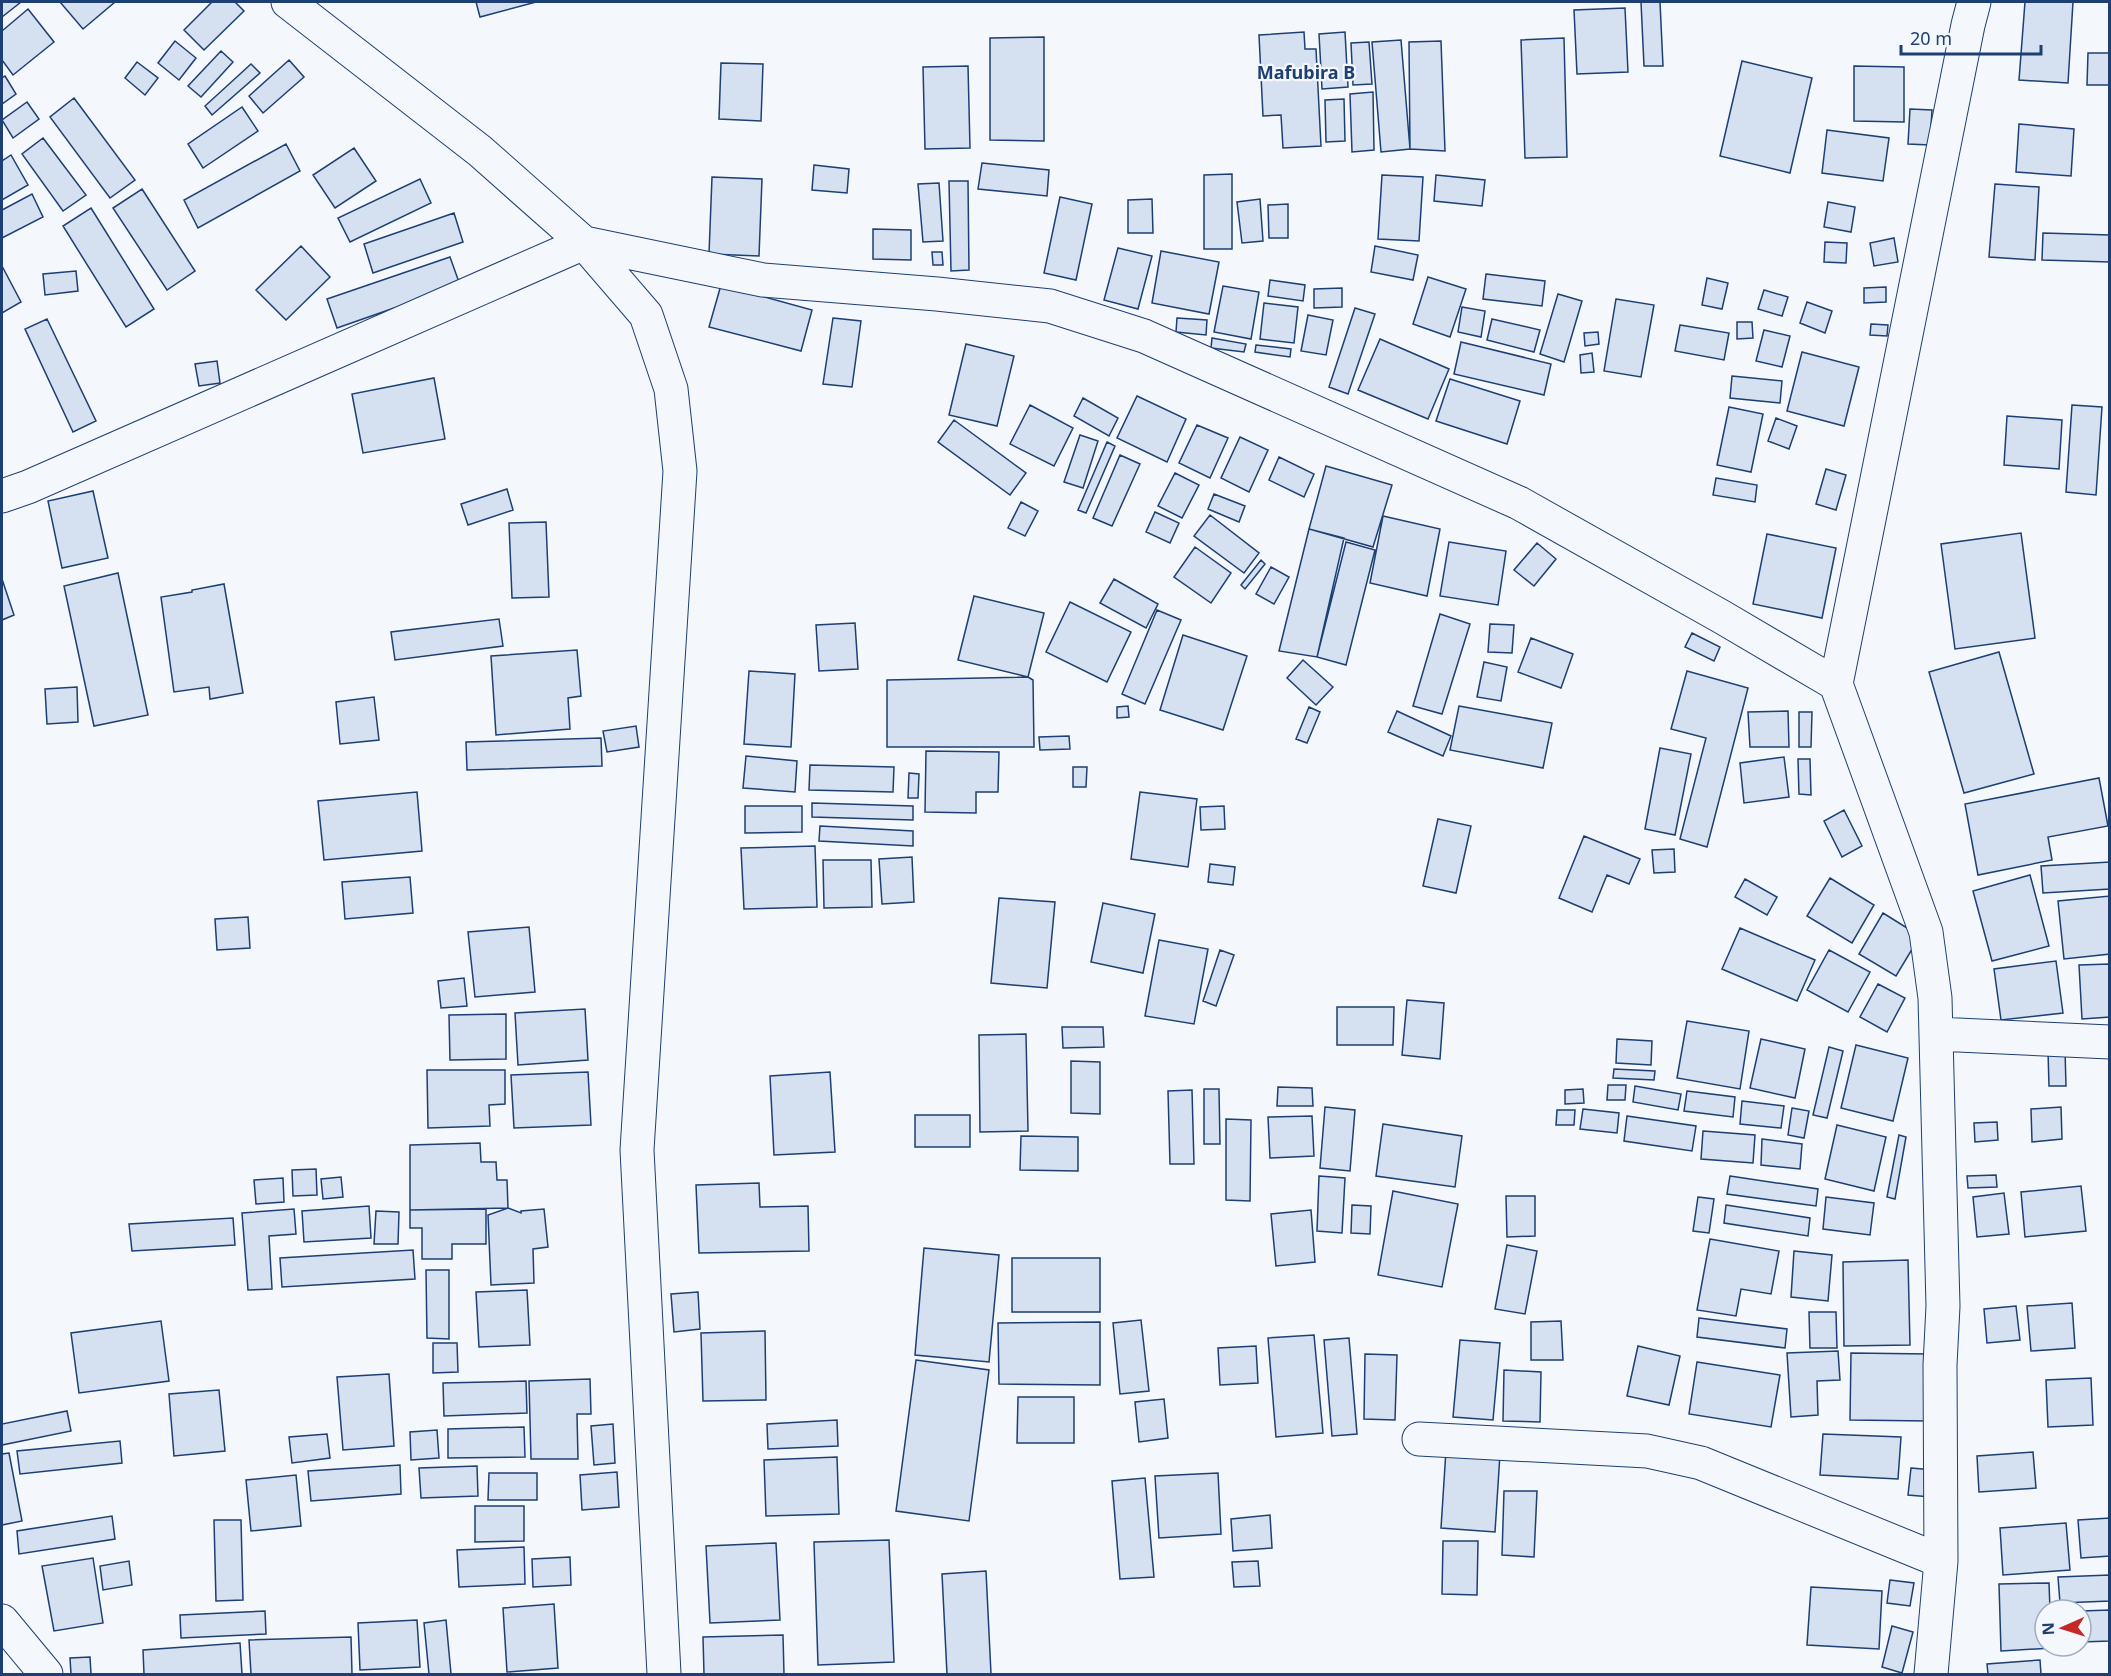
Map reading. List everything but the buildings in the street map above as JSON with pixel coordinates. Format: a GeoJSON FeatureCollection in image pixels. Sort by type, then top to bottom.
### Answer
{"type":"FeatureCollection","features":[{"type":"Feature","properties":{"kind":"street"},"geometry":{"type":"LineString","coordinates":[[288,2],[480,151],[584,243],[646,315],[671,389],[680,471],[637,1150],[664,1674]]}},
{"type":"Feature","properties":{"kind":"street"},"geometry":{"type":"LineString","coordinates":[[1931,1674],[1941,1561],[1940,1365],[1943,1306],[1935,998],[1926,932],[1836,684],[1974,2]]}},
{"type":"Feature","properties":{"kind":"street"},"geometry":{"type":"LineString","coordinates":[[2,496],[28,487],[584,243],[762,280],[1050,306],[1144,336],[1519,503],[1836,684]]}},
{"type":"Feature","properties":{"kind":"street"},"geometry":{"type":"LineString","coordinates":[[1936,1034],[2109,1042]]}},
{"type":"Feature","properties":{"kind":"street"},"geometry":{"type":"LineString","coordinates":[[1419,1438],[1647,1451],[1701,1463],[1941,1561]]}},
{"type":"Feature","properties":{"kind":"street"},"geometry":{"type":"LineString","coordinates":[[2,1621],[46,1674]]}},
{"type":"Feature","properties":{"kind":"district","name":"Mafubira B"},"geometry":{"type":"Point","coordinates":[1306,73]}}]}
